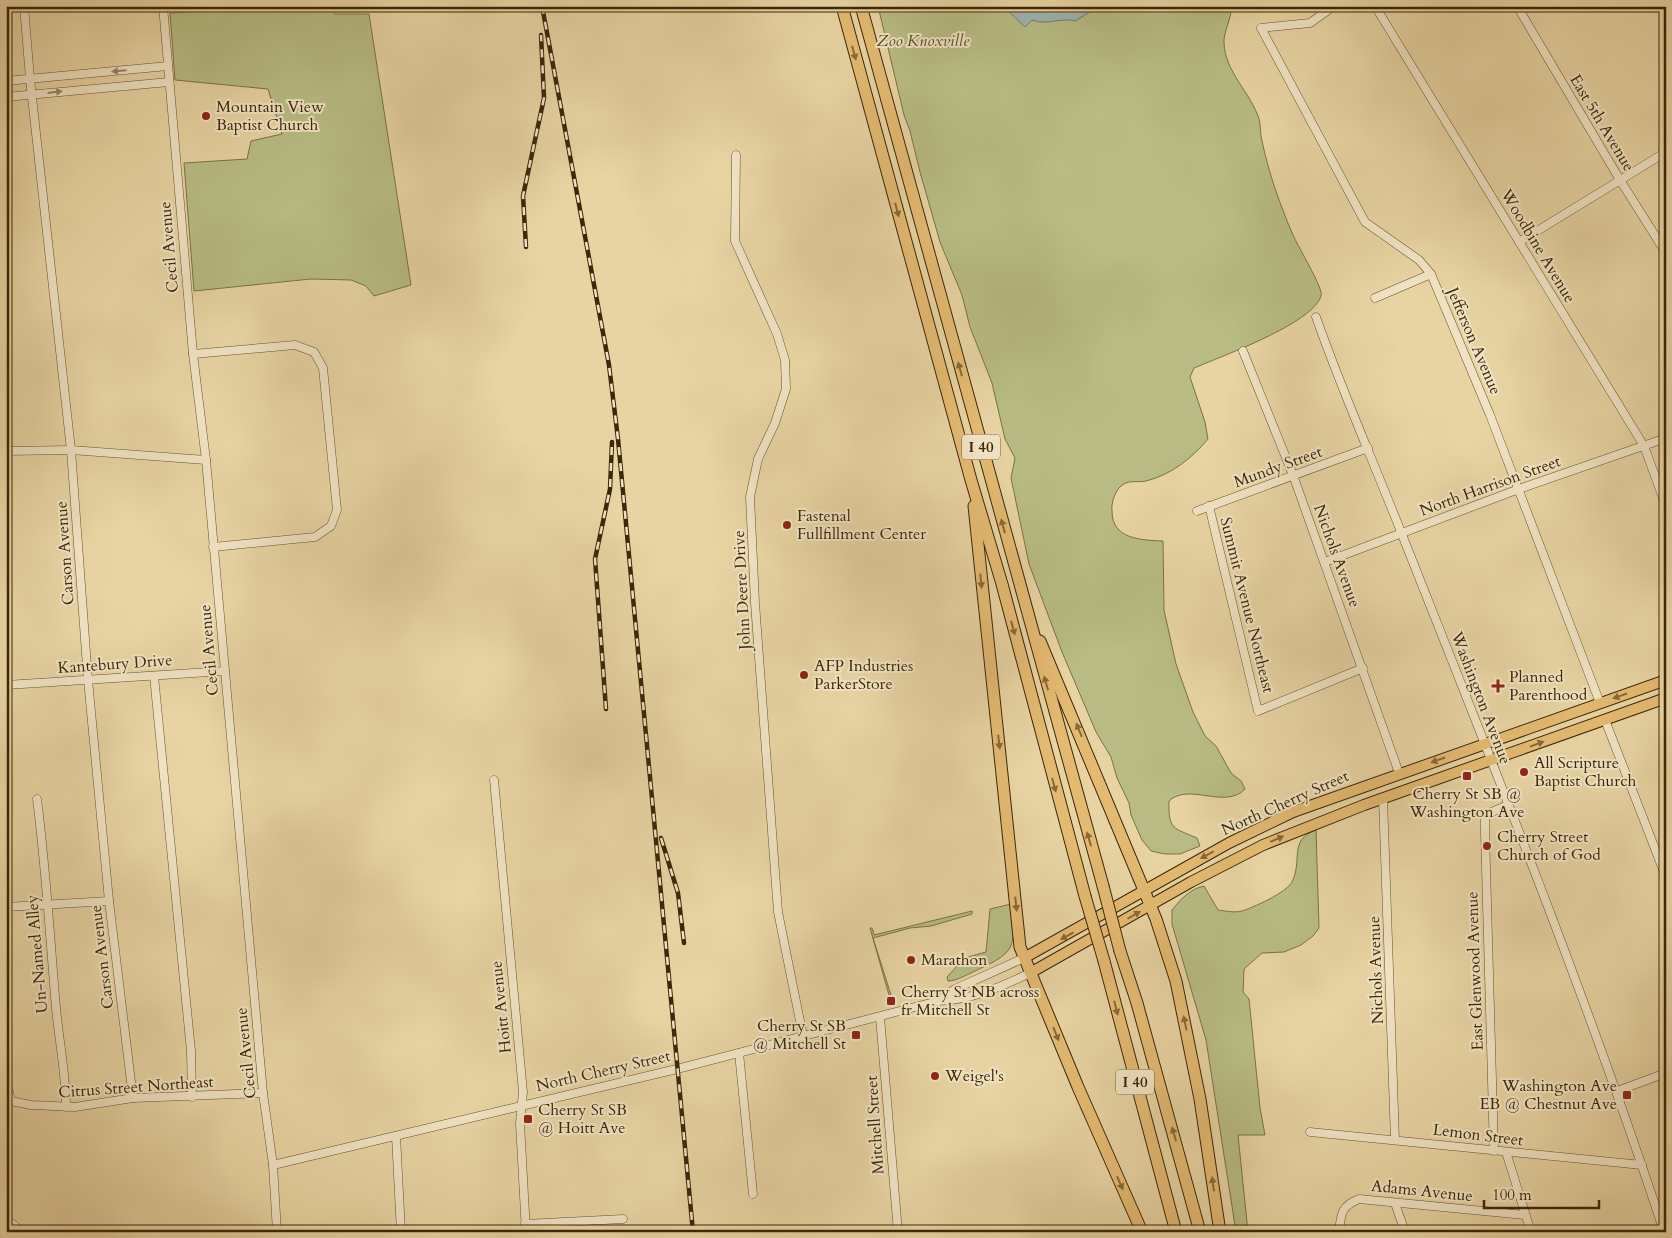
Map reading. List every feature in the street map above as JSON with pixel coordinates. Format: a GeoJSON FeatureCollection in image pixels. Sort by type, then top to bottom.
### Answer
{"type":"FeatureCollection","features":[{"type":"Feature","properties":{"kind":"highway","name":"I 40"},"geometry":{"type":"LineString","coordinates":[[842,6],[971,480],[1002,584],[1176,1232]]}},
{"type":"Feature","properties":{"kind":"highway","name":"I 40"},"geometry":{"type":"LineString","coordinates":[[861,6],[1023,602],[1200,1232]]}},
{"type":"Feature","properties":{"kind":"highway"},"geometry":{"type":"LineString","coordinates":[[971,480],[1020,947],[1142,1232]]}},
{"type":"Feature","properties":{"kind":"highway"},"geometry":{"type":"LineString","coordinates":[[1023,602],[1077,726],[1150,905],[1176,981],[1200,1099],[1220,1232]]}},
{"type":"Feature","properties":{"kind":"main road","name":"North Cherry Street"},"geometry":{"type":"LineString","coordinates":[[1024,958],[1229,843],[1328,798],[1666,680]]}},
{"type":"Feature","properties":{"kind":"main road","name":"North Cherry Street"},"geometry":{"type":"LineString","coordinates":[[1030,973],[1150,905],[1263,845],[1383,798],[1666,698]]}},
{"type":"Feature","properties":{"kind":"street","name":"Carson Avenue"},"geometry":{"type":"LineString","coordinates":[[24,6],[30,79],[71,450],[88,680],[109,901],[132,1098]]}},
{"type":"Feature","properties":{"kind":"street","name":"Cecil Avenue"},"geometry":{"type":"LineString","coordinates":[[163,6],[193,354],[206,460],[263,1093],[273,1165],[277,1232]]}},
{"type":"Feature","properties":{"kind":"street","name":"Jefferson Avenue"},"geometry":{"type":"LineString","coordinates":[[1334,6],[1310,23],[1261,28],[1365,222],[1419,260],[1430,274],[1518,489],[1600,703]]}},
{"type":"Feature","properties":{"kind":"street","name":"Woodbine Avenue"},"geometry":{"type":"LineString","coordinates":[[1375,6],[1644,446],[1666,506]]}},
{"type":"Feature","properties":{"kind":"street","name":"East 5th Avenue"},"geometry":{"type":"LineString","coordinates":[[1516,6],[1666,253]]}},
{"type":"Feature","properties":{"kind":"street"},"geometry":{"type":"LineString","coordinates":[[6,81],[168,66]]}},
{"type":"Feature","properties":{"kind":"street"},"geometry":{"type":"LineString","coordinates":[[6,97],[169,82]]}},
{"type":"Feature","properties":{"kind":"street"},"geometry":{"type":"LineString","coordinates":[[1520,242],[1666,152]]}},
{"type":"Feature","properties":{"kind":"street","name":"John Deere Drive"},"geometry":{"type":"LineString","coordinates":[[736,155],[735,241],[777,334],[785,360],[786,389],[775,423],[758,459],[750,497],[755,603],[778,912],[803,1036]]}},
{"type":"Feature","properties":{"kind":"street"},"geometry":{"type":"LineString","coordinates":[[1375,298],[1430,274]]}},
{"type":"Feature","properties":{"kind":"street","name":"Washington Avenue"},"geometry":{"type":"LineString","coordinates":[[1316,317],[1491,761],[1617,1091],[1664,1232]]}},
{"type":"Feature","properties":{"kind":"street"},"geometry":{"type":"LineString","coordinates":[[193,354],[295,345],[314,352],[322,368],[338,510],[331,526],[315,537],[213,547]]}},
{"type":"Feature","properties":{"kind":"street","name":"Nichols Avenue"},"geometry":{"type":"LineString","coordinates":[[1244,351],[1325,562],[1399,773]]}},
{"type":"Feature","properties":{"kind":"street","name":"North Harrison Street"},"geometry":{"type":"LineString","coordinates":[[1325,562],[1518,489],[1666,438]]}},
{"type":"Feature","properties":{"kind":"street","name":"Mundy Street"},"geometry":{"type":"LineString","coordinates":[[1197,511],[1368,448]]}},
{"type":"Feature","properties":{"kind":"street"},"geometry":{"type":"LineString","coordinates":[[6,451],[71,450],[206,460]]}},
{"type":"Feature","properties":{"kind":"street","name":"Summit Avenue Northeast"},"geometry":{"type":"LineString","coordinates":[[1209,506],[1258,711],[1363,668]]}},
{"type":"Feature","properties":{"kind":"street","name":"Kantebury Drive"},"geometry":{"type":"LineString","coordinates":[[6,685],[225,671]]}},
{"type":"Feature","properties":{"kind":"street"},"geometry":{"type":"LineString","coordinates":[[154,676],[190,1051],[192,1097]]}},
{"type":"Feature","properties":{"kind":"street"},"geometry":{"type":"LineString","coordinates":[[1605,720],[1666,877]]}},
{"type":"Feature","properties":{"kind":"street","name":"Hoitt Avenue"},"geometry":{"type":"LineString","coordinates":[[494,780],[522,1105],[520,1123],[526,1228]]}},
{"type":"Feature","properties":{"kind":"street","name":"Nichols Avenue"},"geometry":{"type":"LineString","coordinates":[[1383,798],[1394,1140]]}},
{"type":"Feature","properties":{"kind":"street","name":"Un-Named Alley"},"geometry":{"type":"LineString","coordinates":[[36,800],[48,904],[66,1107]]}},
{"type":"Feature","properties":{"kind":"street","name":"East Glenwood Avenue"},"geometry":{"type":"LineString","coordinates":[[1494,1151],[1485,832],[1486,815],[1508,805]]}},
{"type":"Feature","properties":{"kind":"street"},"geometry":{"type":"LineString","coordinates":[[6,907],[109,901]]}},
{"type":"Feature","properties":{"kind":"street","name":"North Cherry Street"},"geometry":{"type":"LineString","coordinates":[[938,1001],[955,990],[1024,958]]}},
{"type":"Feature","properties":{"kind":"street","name":"North Cherry Street"},"geometry":{"type":"LineString","coordinates":[[273,1165],[739,1053],[938,1001],[957,1001],[1030,973]]}},
{"type":"Feature","properties":{"kind":"street","name":"Mitchell Street"},"geometry":{"type":"LineString","coordinates":[[880,1017],[898,1232]]}},
{"type":"Feature","properties":{"kind":"street"},"geometry":{"type":"LineString","coordinates":[[739,1053],[753,1194]]}},
{"type":"Feature","properties":{"kind":"street"},"geometry":{"type":"LineString","coordinates":[[1617,1091],[1666,1073]]}},
{"type":"Feature","properties":{"kind":"street","name":"Citrus Street Northeast"},"geometry":{"type":"LineString","coordinates":[[6,1079],[11,1101],[31,1105],[66,1107],[132,1098],[263,1093]]}},
{"type":"Feature","properties":{"kind":"street","name":"Lemon Street"},"geometry":{"type":"LineString","coordinates":[[1310,1132],[1642,1165]]}},
{"type":"Feature","properties":{"kind":"street"},"geometry":{"type":"LineString","coordinates":[[396,1136],[401,1232]]}},
{"type":"Feature","properties":{"kind":"street"},"geometry":{"type":"LineString","coordinates":[[1506,1152],[1531,1232]]}},
{"type":"Feature","properties":{"kind":"street","name":"Adams Avenue"},"geometry":{"type":"LineString","coordinates":[[1340,1232],[1341,1214],[1348,1203],[1359,1199],[1525,1215]]}},
{"type":"Feature","properties":{"kind":"street"},"geometry":{"type":"LineString","coordinates":[[1395,1203],[1405,1232]]}},
{"type":"Feature","properties":{"kind":"street"},"geometry":{"type":"LineString","coordinates":[[6,1219],[24,1232]]}},
{"type":"Feature","properties":{"kind":"street"},"geometry":{"type":"LineString","coordinates":[[526,1228],[623,1219]]}},
{"type":"Feature","properties":{"kind":"green space"},"geometry":{"type":"Polygon","coordinates":[[[203,6],[330,6],[335,14],[369,14],[411,285],[374,296],[366,286],[351,280],[311,279],[194,291],[184,163],[247,159],[251,141],[282,134],[268,89],[175,80],[170,13],[188,12],[203,6]]]}},
{"type":"Feature","properties":{"kind":"green space","name":"Zoo Knoxville"},"geometry":{"type":"Polygon","coordinates":[[[878,6],[1232,6],[1224,39],[1225,54],[1233,73],[1250,100],[1259,119],[1261,138],[1279,201],[1293,235],[1319,285],[1321,296],[1314,307],[1284,328],[1194,368],[1190,377],[1205,422],[1208,439],[1188,459],[1164,475],[1146,481],[1124,484],[1117,491],[1113,501],[1113,520],[1122,533],[1145,540],[1163,541],[1164,610],[1176,664],[1193,712],[1205,736],[1216,746],[1231,773],[1241,781],[1245,789],[1237,795],[1228,797],[1186,794],[1177,796],[1169,801],[1171,823],[1178,830],[1197,838],[1200,846],[1180,854],[1165,854],[1151,851],[1142,840],[1131,815],[1129,803],[1117,778],[1111,757],[1096,732],[1062,652],[1029,564],[1011,478],[1015,458],[1005,439],[992,383],[970,327],[962,295],[940,242],[904,115],[878,6]]]}},
{"type":"Feature","properties":{"kind":"green space"},"geometry":{"type":"Polygon","coordinates":[[[1316,830],[1319,928],[1313,936],[1301,945],[1284,952],[1262,953],[1244,969],[1243,992],[1249,999],[1260,1108],[1265,1135],[1238,1135],[1248,1232],[1236,1232],[1206,1040],[1172,924],[1172,910],[1190,892],[1204,886],[1218,910],[1242,911],[1269,899],[1283,891],[1292,882],[1299,845],[1307,834],[1316,830]]]}},
{"type":"Feature","properties":{"kind":"green space"},"geometry":{"type":"Polygon","coordinates":[[[1011,904],[1013,939],[1007,952],[1000,958],[959,979],[948,981],[947,977],[960,963],[961,959],[986,952],[990,909],[1011,904]]]}},
{"type":"Feature","properties":{"kind":"green space"},"geometry":{"type":"Polygon","coordinates":[[[972,911],[972,914],[931,926],[910,928],[873,938],[891,995],[894,998],[891,1002],[870,928],[872,928],[874,935],[972,911]]]}},
{"type":"Feature","properties":{"kind":"water"},"geometry":{"type":"Polygon","coordinates":[[[1003,6],[1039,6],[1048,9],[1053,6],[1163,6],[1153,9],[1143,7],[1124,11],[1111,7],[1107,10],[1090,12],[1075,21],[1038,22],[1032,20],[1025,27],[1003,6]]]}},
{"type":"Feature","properties":{"kind":"railway"},"geometry":{"type":"LineString","coordinates":[[542,6],[609,365],[618,439],[693,1232]]}},
{"type":"Feature","properties":{"kind":"railway"},"geometry":{"type":"LineString","coordinates":[[526,247],[523,196],[544,98],[541,35]]}},
{"type":"Feature","properties":{"kind":"railway"},"geometry":{"type":"LineString","coordinates":[[606,709],[595,559],[610,489],[612,442]]}},
{"type":"Feature","properties":{"kind":"railway"},"geometry":{"type":"LineString","coordinates":[[661,838],[678,893],[684,943]]}},
{"type":"Feature","properties":{"kind":"place","name":"Mountain View Baptist Church"},"geometry":{"type":"Point","coordinates":[206,116]}},
{"type":"Feature","properties":{"kind":"place","name":"Fastenal Fullfillment Center"},"geometry":{"type":"Point","coordinates":[787,525]}},
{"type":"Feature","properties":{"kind":"place","name":"AFP Industries ParkerStore"},"geometry":{"type":"Point","coordinates":[804,675]}},
{"type":"Feature","properties":{"kind":"place","name":"Planned Parenthood"},"geometry":{"type":"Point","coordinates":[1498,686]}},
{"type":"Feature","properties":{"kind":"place","name":"All Scripture Baptist Church"},"geometry":{"type":"Point","coordinates":[1524,772]}},
{"type":"Feature","properties":{"kind":"place","name":"Cherry St SB @ Washington Ave"},"geometry":{"type":"Point","coordinates":[1467,776]}},
{"type":"Feature","properties":{"kind":"place","name":"Cherry Street Church of God"},"geometry":{"type":"Point","coordinates":[1487,846]}},
{"type":"Feature","properties":{"kind":"place","name":"Marathon"},"geometry":{"type":"Point","coordinates":[911,960]}},
{"type":"Feature","properties":{"kind":"place","name":"Cherry St NB across fr Mitchell St"},"geometry":{"type":"Point","coordinates":[891,1001]}},
{"type":"Feature","properties":{"kind":"place","name":"Cherry St SB @ Mitchell St"},"geometry":{"type":"Point","coordinates":[856,1035]}},
{"type":"Feature","properties":{"kind":"place","name":"Weigel's"},"geometry":{"type":"Point","coordinates":[935,1076]}},
{"type":"Feature","properties":{"kind":"place","name":"Washington Ave EB @ Chestnut Ave"},"geometry":{"type":"Point","coordinates":[1627,1095]}},
{"type":"Feature","properties":{"kind":"place","name":"Cherry St SB @ Hoitt Ave"},"geometry":{"type":"Point","coordinates":[528,1119]}}]}
